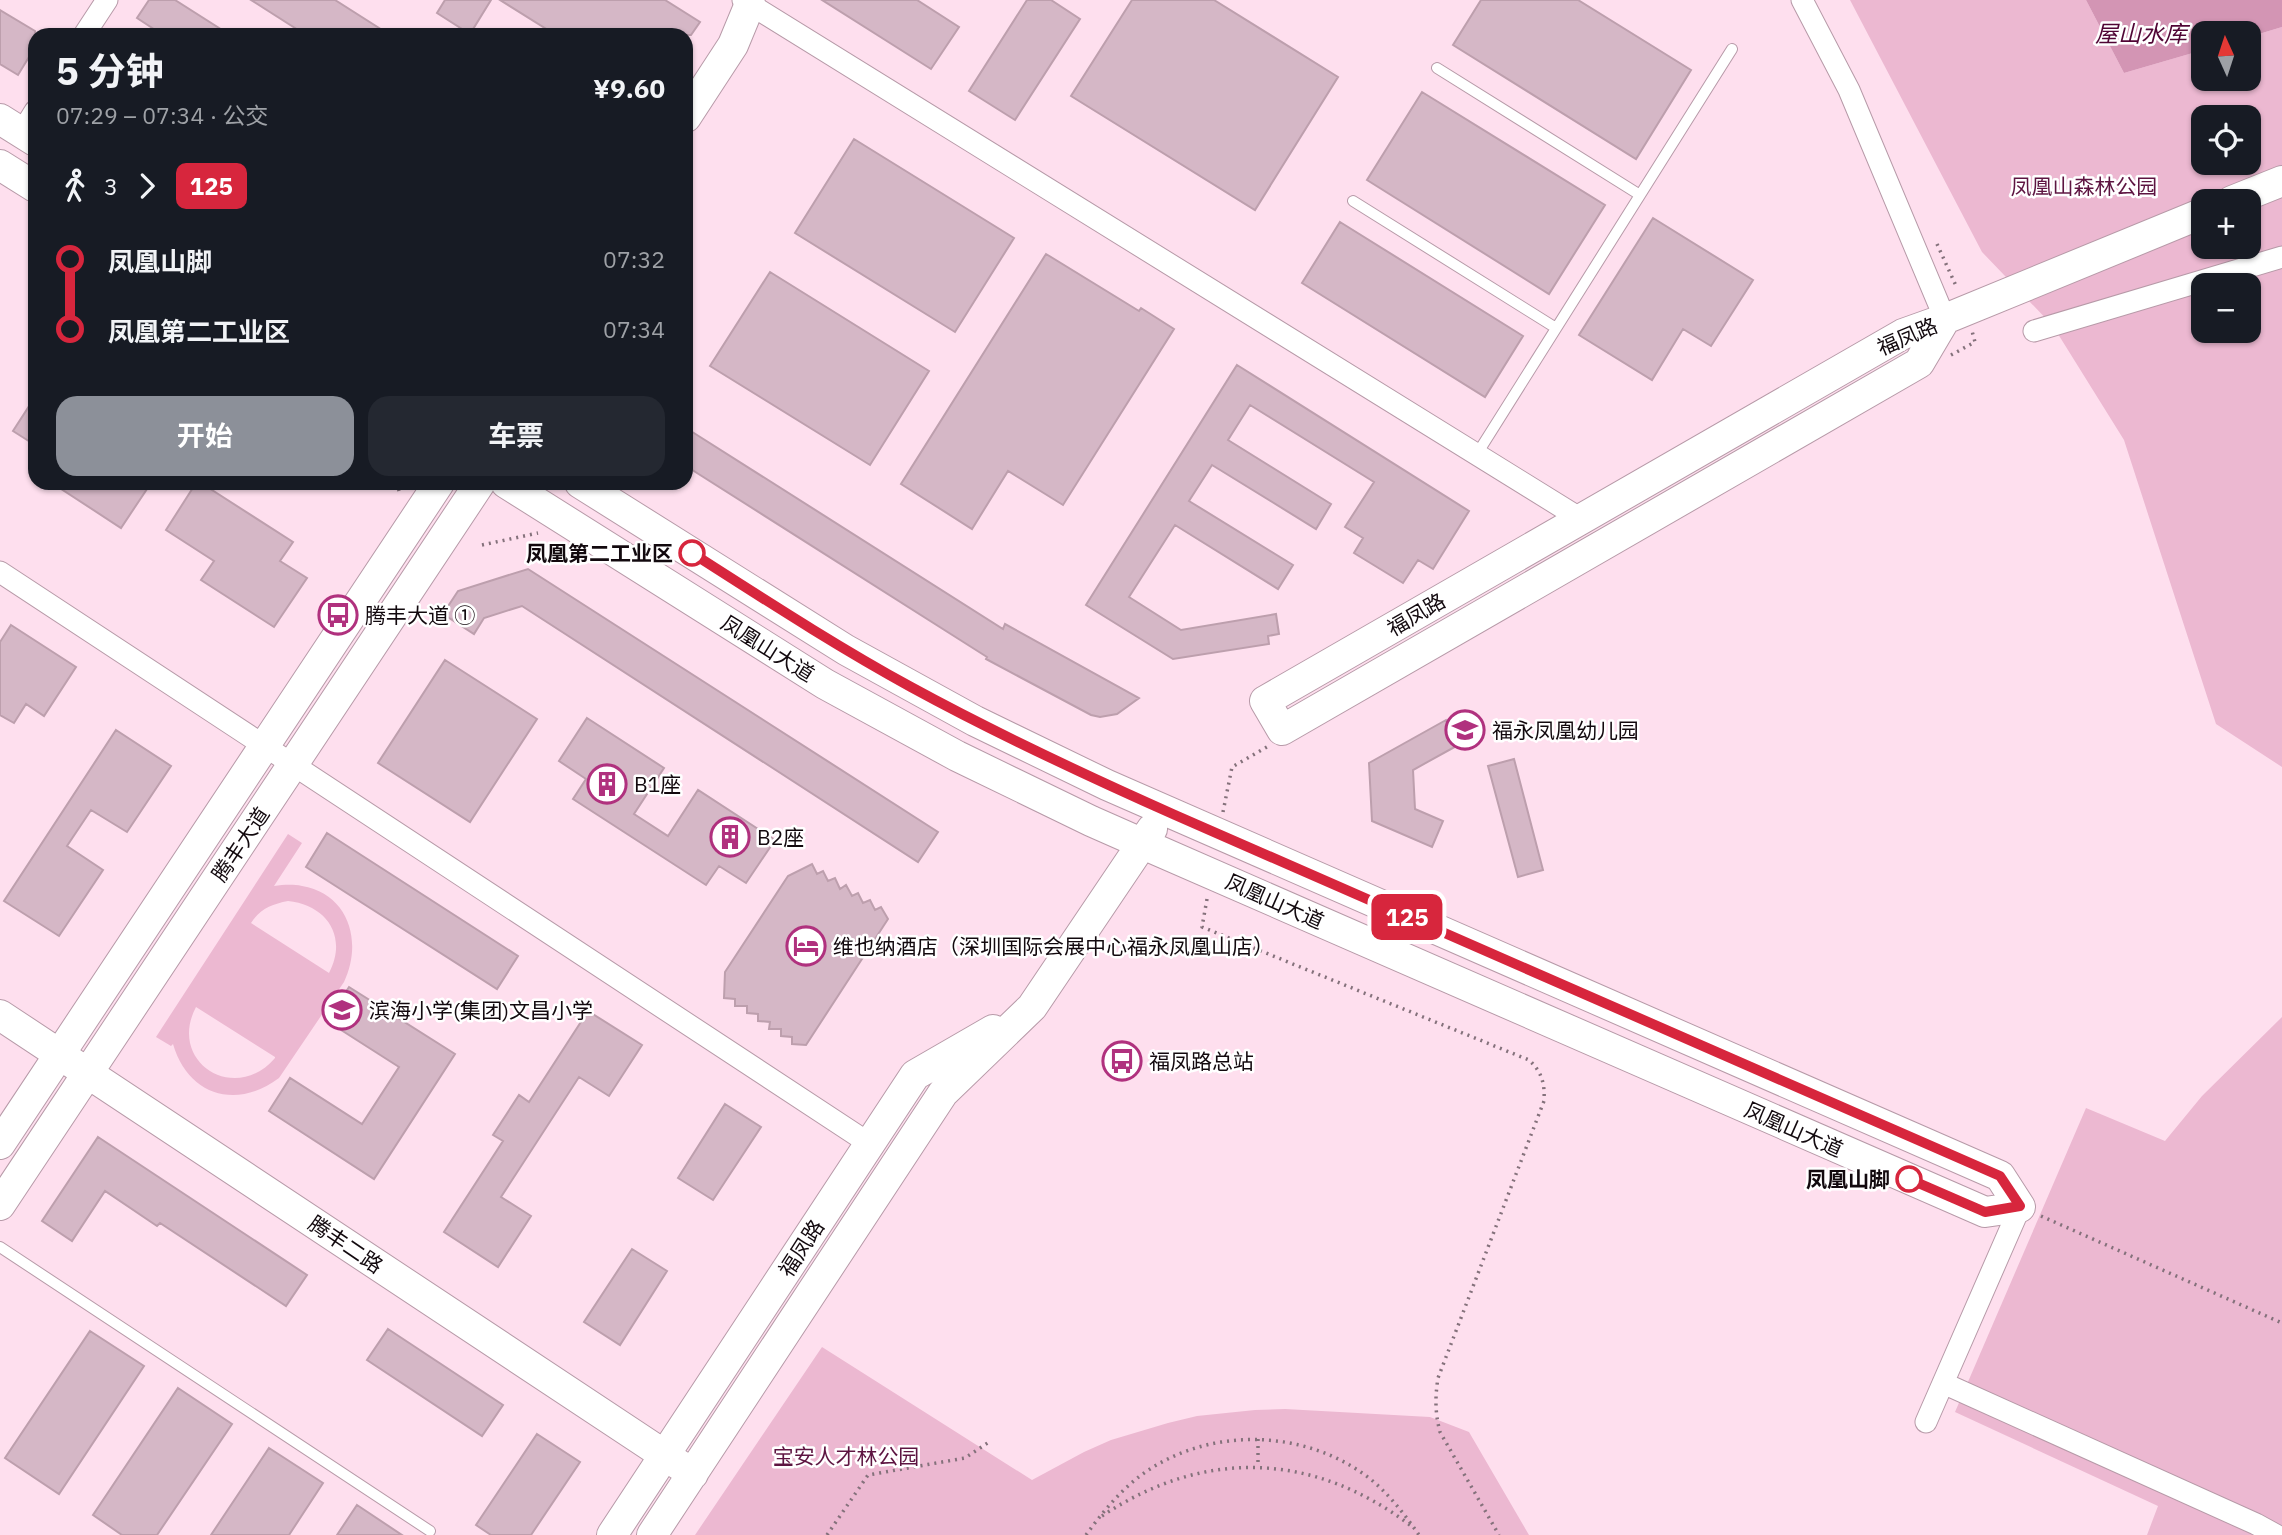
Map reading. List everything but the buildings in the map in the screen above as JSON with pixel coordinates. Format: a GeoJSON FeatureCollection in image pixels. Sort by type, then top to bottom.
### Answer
{"type":"FeatureCollection","features":[{"type":"Feature","properties":{"kind":"main road"},"geometry":{"type":"LineString","coordinates":[[693,76],[748,1]]}},
{"type":"Feature","properties":{"kind":"main road"},"geometry":{"type":"LineString","coordinates":[[693,106],[733,45],[748,1]]}},
{"type":"Feature","properties":{"kind":"main road"},"geometry":{"type":"LineString","coordinates":[[0,165],[28,183]]}},
{"type":"Feature","properties":{"kind":"main road"},"geometry":{"type":"LineString","coordinates":[[2261,189],[2282,181]]}},
{"type":"Feature","properties":{"kind":"main road"},"geometry":{"type":"LineString","coordinates":[[1945,318],[2191,218]]}},
{"type":"Feature","properties":{"kind":"main road","name":"福凤路"},"geometry":{"type":"LineString","coordinates":[[1945,318],[1919,363],[1282,730],[1265,701],[1903,334],[1945,318]]}},
{"type":"Feature","properties":{"kind":"main road","name":"腾丰大道"},"geometry":{"type":"LineString","coordinates":[[0,1144],[434,490]]}},
{"type":"Feature","properties":{"kind":"main road","name":"腾丰大道"},"geometry":{"type":"LineString","coordinates":[[0,1205],[475,490]]}},
{"type":"Feature","properties":{"kind":"main road","name":"凤凰山大道"},"geometry":{"type":"LineString","coordinates":[[517,490],[825,684],[957,756],[1143,844],[1985,1212],[2020,1206],[2000,1176],[1165,811],[1041,754],[846,650],[591,490]]}},
{"type":"Feature","properties":{"kind":"main road","name":"福凤路"},"geometry":{"type":"LineString","coordinates":[[652,1535],[943,1093],[1032,1007],[1165,811]]}},
{"type":"Feature","properties":{"kind":"main road","name":"福凤路"},"geometry":{"type":"LineString","coordinates":[[612,1535],[915,1075],[1032,1007]]}},
{"type":"Feature","properties":{"kind":"main road","name":"腾丰二路"},"geometry":{"type":"LineString","coordinates":[[0,1015],[692,1474]]}},
{"type":"Feature","properties":{"kind":"street"},"geometry":{"type":"LineString","coordinates":[[89,28],[107,0]]}},
{"type":"Feature","properties":{"kind":"street"},"geometry":{"type":"LineString","coordinates":[[1802,0],[1849,90],[1945,318]]}},
{"type":"Feature","properties":{"kind":"street"},"geometry":{"type":"LineString","coordinates":[[748,1],[1581,519]]}},
{"type":"Feature","properties":{"kind":"street"},"geometry":{"type":"LineString","coordinates":[[2034,331],[2282,257]]}},
{"type":"Feature","properties":{"kind":"street"},"geometry":{"type":"LineString","coordinates":[[0,572],[870,1144]]}},
{"type":"Feature","properties":{"kind":"street"},"geometry":{"type":"LineString","coordinates":[[1926,1422],[2020,1206]]}},
{"type":"Feature","properties":{"kind":"street"},"geometry":{"type":"LineString","coordinates":[[1943,1383],[2244,1518],[2276,1535]]}},
{"type":"Feature","properties":{"kind":"lane"},"geometry":{"type":"LineString","coordinates":[[1476,454],[1732,49]]}},
{"type":"Feature","properties":{"kind":"lane"},"geometry":{"type":"LineString","coordinates":[[1437,68],[1640,195]]}},
{"type":"Feature","properties":{"kind":"lane"},"geometry":{"type":"LineString","coordinates":[[1353,201],[1556,328]]}},
{"type":"Feature","properties":{"kind":"lane"},"geometry":{"type":"LineString","coordinates":[[0,1247],[430,1531]]}},
{"type":"Feature","properties":{"kind":"path"},"geometry":{"type":"LineString","coordinates":[[482,545],[538,533]]}},
{"type":"Feature","properties":{"kind":"path"},"geometry":{"type":"LineString","coordinates":[[1202,927],[1529,1060],[1543,1078],[1544,1101],[1438,1378],[1436,1392],[1440,1432],[1499,1535]]}},
{"type":"Feature","properties":{"kind":"path"},"geometry":{"type":"LineString","coordinates":[[2020,1206],[2282,1323]]}},
{"type":"Feature","properties":{"kind":"path"},"geometry":{"type":"LineString","coordinates":[[1258,1439],[1258,1467]]}},
{"type":"Feature","properties":{"kind":"path"},"geometry":{"type":"LineString","coordinates":[[1086,1535],[1126,1488],[1141,1475],[1168,1459],[1196,1447],[1258,1439],[1289,1442],[1319,1451],[1347,1464],[1373,1481],[1395,1503],[1419,1535]]}},
{"type":"Feature","properties":{"kind":"path"},"geometry":{"type":"LineString","coordinates":[[827,1535],[868,1475],[965,1458],[989,1442]]}},
{"type":"Feature","properties":{"kind":"path"},"geometry":{"type":"LineString","coordinates":[[1098,1519],[1126,1500],[1157,1485],[1223,1469],[1258,1467],[1325,1478],[1357,1490],[1387,1507],[1414,1528]]}},
{"type":"Feature","properties":{"kind":"green space","name":"凤凰山森林公园"},"geometry":{"type":"Polygon","coordinates":[[[1850,0],[2086,0],[2124,73],[2191,53],[2191,91],[2261,91],[2261,33],[2282,27],[2282,767],[2216,724],[2124,440],[2053,326],[1982,252],[1850,0]]]}},
{"type":"Feature","properties":{"kind":"green space"},"geometry":{"type":"Polygon","coordinates":[[[288,834],[302,843],[274,886],[302,886],[331,899],[348,922],[352,951],[344,982],[279,1078],[247,1094],[216,1092],[202,1086],[190,1076],[180,1062],[173,1044],[171,1046],[156,1037],[288,834]],[[288,901],[267,908],[251,923],[329,973],[336,947],[335,935],[330,925],[314,909],[288,901]],[[196,1007],[189,1027],[190,1045],[198,1060],[210,1071],[225,1077],[242,1078],[259,1072],[275,1058],[275,1057],[196,1007]]]}},
{"type":"Feature","properties":{"kind":"green space"},"geometry":{"type":"Polygon","coordinates":[[[2282,1017],[2282,1535],[2147,1535],[2158,1506],[1955,1412],[2086,1108],[2165,1141],[2202,1096],[2282,1017]]]}},
{"type":"Feature","properties":{"kind":"green space","name":"宝安人才林公园"},"geometry":{"type":"Polygon","coordinates":[[[822,1347],[1032,1480],[1111,1440],[1197,1416],[1285,1409],[1430,1417],[1469,1432],[1529,1535],[695,1535],[822,1347]]]}},
{"type":"Feature","properties":{"kind":"water","name":"屋山水库"},"geometry":{"type":"Polygon","coordinates":[[[2086,0],[2282,0],[2282,27],[2261,33],[2261,21],[2191,21],[2191,53],[2124,73],[2086,0]]]}},
{"type":"Feature","properties":{"kind":"bus line","name":"125"},"geometry":{"type":"LineString","coordinates":[[692,553],[846,650],[1041,754],[2000,1176],[2020,1206],[1985,1212],[1909,1179]]}},
{"type":"Feature","properties":{"kind":"place","name":"凤凰第二工业区"},"geometry":{"type":"Point","coordinates":[692,553]}},
{"type":"Feature","properties":{"kind":"place","name":"腾丰大道 ①"},"geometry":{"type":"Point","coordinates":[338,615]}},
{"type":"Feature","properties":{"kind":"place","name":"福永凤凰幼儿园"},"geometry":{"type":"Point","coordinates":[1465,730]}},
{"type":"Feature","properties":{"kind":"place","name":"B1座"},"geometry":{"type":"Point","coordinates":[607,784]}},
{"type":"Feature","properties":{"kind":"place","name":"B2座"},"geometry":{"type":"Point","coordinates":[730,837]}},
{"type":"Feature","properties":{"kind":"place","name":"维也纳酒店（深圳国际会展中心福永凤凰山店）"},"geometry":{"type":"Point","coordinates":[806,946]}},
{"type":"Feature","properties":{"kind":"place","name":"滨海小学(集团)文昌小学"},"geometry":{"type":"Point","coordinates":[342,1010]}},
{"type":"Feature","properties":{"kind":"place","name":"福凤路总站"},"geometry":{"type":"Point","coordinates":[1122,1061]}},
{"type":"Feature","properties":{"kind":"place","name":"凤凰山脚"},"geometry":{"type":"Point","coordinates":[1909,1179]}}]}
